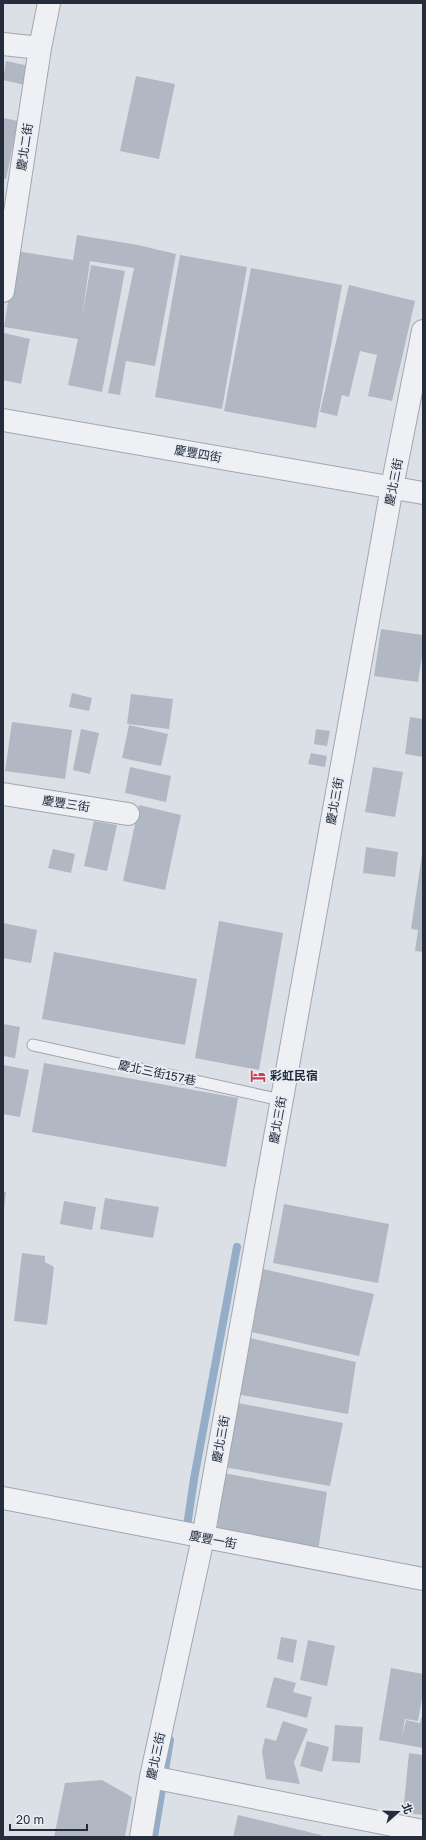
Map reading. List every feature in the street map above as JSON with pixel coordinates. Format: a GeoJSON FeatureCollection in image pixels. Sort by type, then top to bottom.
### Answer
{"type":"FeatureCollection","features":[{"type":"Feature","properties":{"kind":"street","name":"慶北二街"},"geometry":{"type":"LineString","coordinates":[[3,291],[40,48],[49,3]]}},
{"type":"Feature","properties":{"kind":"street"},"geometry":{"type":"LineString","coordinates":[[3,44],[40,48]]}},
{"type":"Feature","properties":{"kind":"street","name":"慶北三街"},"geometry":{"type":"LineString","coordinates":[[141,1837],[151,1777],[203,1538],[392,487],[423,331]]}},
{"type":"Feature","properties":{"kind":"street","name":"慶豐四街"},"geometry":{"type":"LineString","coordinates":[[3,420],[423,493]]}},
{"type":"Feature","properties":{"kind":"street","name":"慶豐三街"},"geometry":{"type":"LineString","coordinates":[[3,794],[128,814]]}},
{"type":"Feature","properties":{"kind":"street","name":"慶豐一街"},"geometry":{"type":"LineString","coordinates":[[3,1498],[203,1538],[423,1579]]}},
{"type":"Feature","properties":{"kind":"street"},"geometry":{"type":"LineString","coordinates":[[151,1777],[423,1831]]}},
{"type":"Feature","properties":{"kind":"lane","name":"慶北三街157巷"},"geometry":{"type":"LineString","coordinates":[[33,1045],[281,1100]]}},
{"type":"Feature","properties":{"kind":"building"},"geometry":{"type":"Polygon","coordinates":[[[6,61],[29,66],[25,85],[3,80],[6,61]]]}},
{"type":"Feature","properties":{"kind":"building"},"geometry":{"type":"Polygon","coordinates":[[[136,76],[175,84],[159,159],[120,151],[136,76]]]}},
{"type":"Feature","properties":{"kind":"building"},"geometry":{"type":"Polygon","coordinates":[[[3,118],[18,121],[6,179],[3,179],[3,118]]]}},
{"type":"Feature","properties":{"kind":"building"},"geometry":{"type":"Polygon","coordinates":[[[77,235],[138,245],[176,254],[155,366],[126,361],[120,395],[108,393],[134,268],[90,261],[82,317],[91,265],[125,271],[102,392],[68,385],[78,339],[4,327],[16,251],[73,260],[77,235]]]}},
{"type":"Feature","properties":{"kind":"building"},"geometry":{"type":"Polygon","coordinates":[[[180,255],[247,267],[222,409],[155,397],[180,255]]]}},
{"type":"Feature","properties":{"kind":"building"},"geometry":{"type":"Polygon","coordinates":[[[251,268],[342,285],[316,428],[224,411],[251,268]]]}},
{"type":"Feature","properties":{"kind":"building"},"geometry":{"type":"Polygon","coordinates":[[[349,285],[415,301],[392,401],[368,396],[377,355],[360,351],[349,397],[342,395],[337,416],[320,412],[349,285]]]}},
{"type":"Feature","properties":{"kind":"building"},"geometry":{"type":"Polygon","coordinates":[[[4,333],[30,339],[21,384],[3,380],[4,333]]]}},
{"type":"Feature","properties":{"kind":"building"},"geometry":{"type":"Polygon","coordinates":[[[381,629],[423,635],[423,650],[418,682],[374,676],[381,629]]]}},
{"type":"Feature","properties":{"kind":"building"},"geometry":{"type":"Polygon","coordinates":[[[72,693],[92,698],[89,711],[69,707],[72,693]]]}},
{"type":"Feature","properties":{"kind":"building"},"geometry":{"type":"Polygon","coordinates":[[[131,694],[173,699],[169,729],[127,724],[131,694]]]}},
{"type":"Feature","properties":{"kind":"building"},"geometry":{"type":"Polygon","coordinates":[[[410,717],[423,719],[423,757],[405,754],[410,717]]]}},
{"type":"Feature","properties":{"kind":"building"},"geometry":{"type":"Polygon","coordinates":[[[12,722],[72,730],[65,779],[5,771],[12,722]]]}},
{"type":"Feature","properties":{"kind":"building"},"geometry":{"type":"Polygon","coordinates":[[[129,725],[168,734],[161,766],[122,758],[129,725]]]}},
{"type":"Feature","properties":{"kind":"building"},"geometry":{"type":"Polygon","coordinates":[[[81,729],[99,733],[90,774],[73,770],[81,729]]]}},
{"type":"Feature","properties":{"kind":"building"},"geometry":{"type":"Polygon","coordinates":[[[316,729],[330,731],[327,746],[314,744],[316,729]]]}},
{"type":"Feature","properties":{"kind":"building"},"geometry":{"type":"Polygon","coordinates":[[[311,753],[327,756],[325,767],[308,764],[311,753]]]}},
{"type":"Feature","properties":{"kind":"building"},"geometry":{"type":"Polygon","coordinates":[[[130,767],[171,776],[166,802],[125,793],[130,767]]]}},
{"type":"Feature","properties":{"kind":"building"},"geometry":{"type":"Polygon","coordinates":[[[373,767],[403,772],[395,817],[365,812],[373,767]]]}},
{"type":"Feature","properties":{"kind":"building"},"geometry":{"type":"Polygon","coordinates":[[[139,805],[181,815],[165,890],[123,881],[139,805]]]}},
{"type":"Feature","properties":{"kind":"building"},"geometry":{"type":"Polygon","coordinates":[[[94,821],[117,825],[107,871],[84,866],[94,821]]]}},
{"type":"Feature","properties":{"kind":"building"},"geometry":{"type":"Polygon","coordinates":[[[366,847],[398,852],[395,877],[363,873],[366,847]]]}},
{"type":"Feature","properties":{"kind":"building"},"geometry":{"type":"Polygon","coordinates":[[[53,849],[75,854],[71,873],[48,868],[53,849]]]}},
{"type":"Feature","properties":{"kind":"building"},"geometry":{"type":"Polygon","coordinates":[[[422,854],[423,952],[415,951],[418,930],[411,929],[422,854]]]}},
{"type":"Feature","properties":{"kind":"building"},"geometry":{"type":"Polygon","coordinates":[[[219,921],[283,933],[259,1070],[195,1058],[219,921]]]}},
{"type":"Feature","properties":{"kind":"building"},"geometry":{"type":"Polygon","coordinates":[[[3,923],[37,930],[31,963],[3,958],[3,923]]]}},
{"type":"Feature","properties":{"kind":"building"},"geometry":{"type":"Polygon","coordinates":[[[54,952],[197,979],[185,1045],[42,1019],[54,952]]]}},
{"type":"Feature","properties":{"kind":"building"},"geometry":{"type":"Polygon","coordinates":[[[3,1024],[20,1027],[15,1058],[3,1056],[3,1024]]]}},
{"type":"Feature","properties":{"kind":"building"},"geometry":{"type":"Polygon","coordinates":[[[44,1063],[238,1098],[226,1167],[32,1132],[44,1063]]]}},
{"type":"Feature","properties":{"kind":"building"},"geometry":{"type":"Polygon","coordinates":[[[3,1065],[29,1070],[20,1117],[3,1114],[3,1065]]]}},
{"type":"Feature","properties":{"kind":"building"},"geometry":{"type":"Polygon","coordinates":[[[3,1192],[6,1192],[4,1209],[3,1209],[3,1192]]]}},
{"type":"Feature","properties":{"kind":"building"},"geometry":{"type":"Polygon","coordinates":[[[105,1198],[159,1207],[153,1238],[100,1229],[105,1198]]]}},
{"type":"Feature","properties":{"kind":"building"},"geometry":{"type":"Polygon","coordinates":[[[64,1201],[96,1207],[92,1230],[60,1224],[64,1201]]]}},
{"type":"Feature","properties":{"kind":"building"},"geometry":{"type":"Polygon","coordinates":[[[284,1204],[389,1224],[378,1283],[273,1263],[284,1204]]]}},
{"type":"Feature","properties":{"kind":"building"},"geometry":{"type":"Polygon","coordinates":[[[22,1253],[45,1256],[45,1262],[54,1267],[47,1325],[14,1321],[22,1253]]]}},
{"type":"Feature","properties":{"kind":"building"},"geometry":{"type":"Polygon","coordinates":[[[263,1269],[374,1294],[359,1356],[252,1332],[263,1269]]]}},
{"type":"Feature","properties":{"kind":"building"},"geometry":{"type":"Polygon","coordinates":[[[250,1338],[356,1362],[348,1414],[236,1394],[250,1338]]]}},
{"type":"Feature","properties":{"kind":"building"},"geometry":{"type":"Polygon","coordinates":[[[238,1403],[343,1423],[330,1486],[224,1467],[238,1403]]]}},
{"type":"Feature","properties":{"kind":"building"},"geometry":{"type":"Polygon","coordinates":[[[223,1473],[327,1492],[318,1551],[217,1532],[223,1473]]]}},
{"type":"Feature","properties":{"kind":"building"},"geometry":{"type":"Polygon","coordinates":[[[281,1637],[297,1640],[293,1663],[277,1659],[281,1637]]]}},
{"type":"Feature","properties":{"kind":"building"},"geometry":{"type":"Polygon","coordinates":[[[308,1640],[335,1646],[327,1686],[300,1680],[308,1640]]]}},
{"type":"Feature","properties":{"kind":"building"},"geometry":{"type":"Polygon","coordinates":[[[391,1668],[423,1674],[423,1693],[418,1721],[405,1719],[401,1739],[406,1720],[420,1723],[423,1712],[423,1748],[379,1740],[391,1668]]]}},
{"type":"Feature","properties":{"kind":"building"},"geometry":{"type":"Polygon","coordinates":[[[274,1677],[296,1683],[293,1692],[312,1697],[307,1718],[266,1707],[274,1677]]]}},
{"type":"Feature","properties":{"kind":"building"},"geometry":{"type":"Polygon","coordinates":[[[283,1721],[308,1729],[294,1762],[300,1784],[266,1779],[262,1751],[265,1738],[276,1741],[283,1721]]]}},
{"type":"Feature","properties":{"kind":"building"},"geometry":{"type":"Polygon","coordinates":[[[335,1725],[363,1727],[360,1763],[332,1761],[335,1725]]]}},
{"type":"Feature","properties":{"kind":"building"},"geometry":{"type":"Polygon","coordinates":[[[307,1741],[329,1747],[322,1772],[300,1766],[307,1741]]]}},
{"type":"Feature","properties":{"kind":"building"},"geometry":{"type":"Polygon","coordinates":[[[409,1753],[423,1755],[423,1815],[403,1813],[409,1753]]]}},
{"type":"Feature","properties":{"kind":"building"},"geometry":{"type":"Polygon","coordinates":[[[102,1780],[132,1797],[125,1837],[54,1837],[65,1783],[102,1780]]]}},
{"type":"Feature","properties":{"kind":"building"},"geometry":{"type":"Polygon","coordinates":[[[238,1815],[321,1835],[322,1837],[233,1837],[238,1815]]]}},
{"type":"Feature","properties":{"kind":"waterway"},"geometry":{"type":"LineString","coordinates":[[186,1533],[194,1479],[237,1247]]}},
{"type":"Feature","properties":{"kind":"waterway"},"geometry":{"type":"LineString","coordinates":[[154,1837],[170,1740]]}},
{"type":"Feature","properties":{"kind":"place","name":"彩虹民宿"},"geometry":{"type":"Point","coordinates":[258,1076]}}]}
